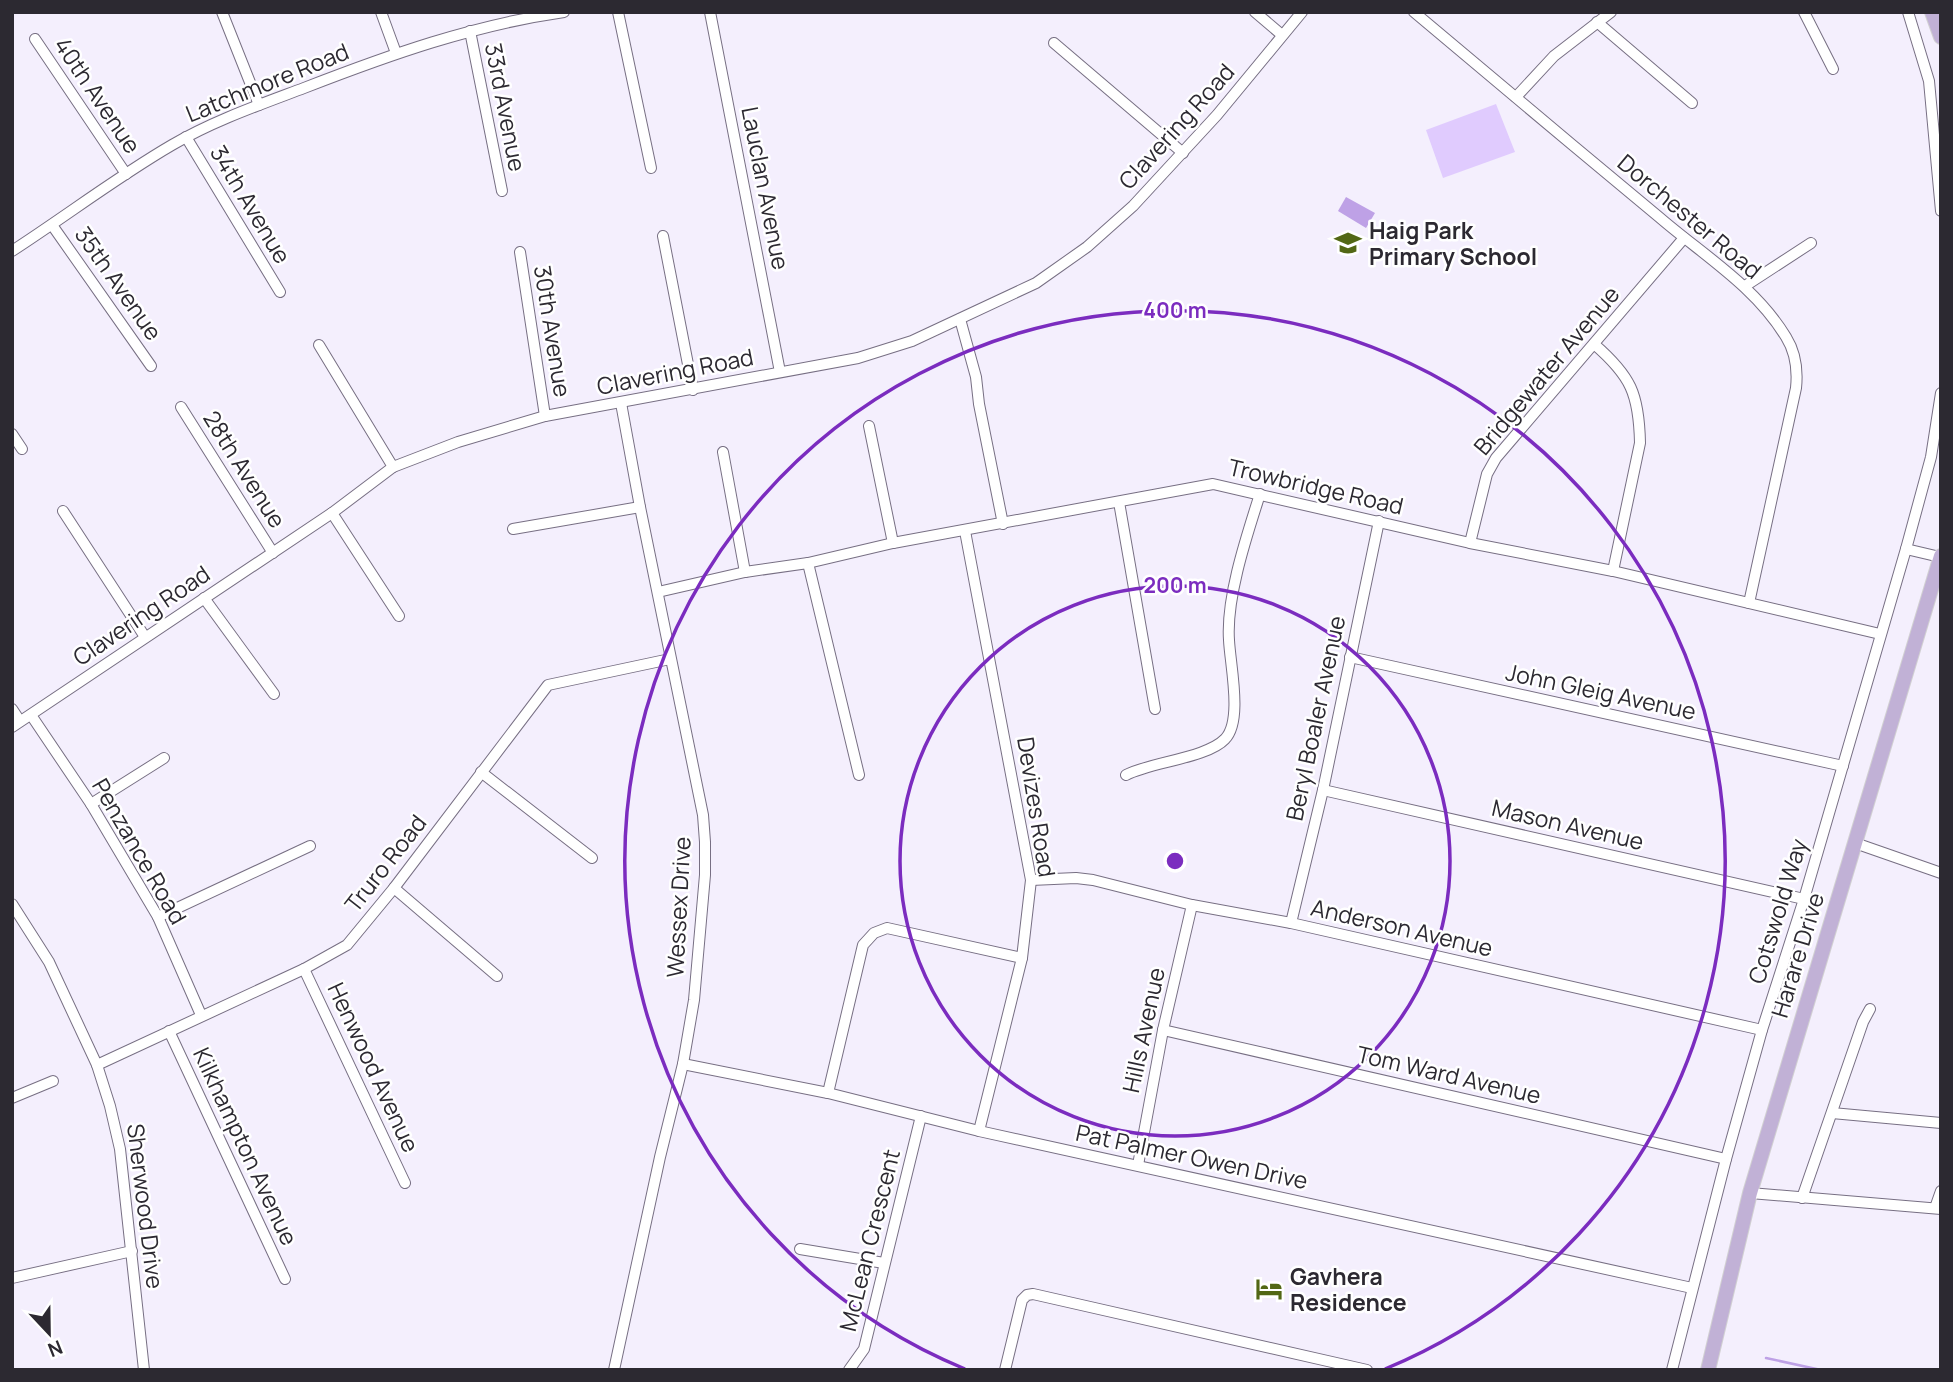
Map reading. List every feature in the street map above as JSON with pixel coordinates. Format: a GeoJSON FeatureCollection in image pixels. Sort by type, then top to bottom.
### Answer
{"type":"FeatureCollection","features":[{"type":"Feature","properties":{"kind":"main road"},"geometry":{"type":"LineString","coordinates":[[1932,12],[1941,37]]}},
{"type":"Feature","properties":{"kind":"main road","name":"Harare Drive"},"geometry":{"type":"LineString","coordinates":[[1708,1370],[1750,1193],[1941,557]]}},
{"type":"Feature","properties":{"kind":"street"},"geometry":{"type":"LineString","coordinates":[[222,12],[259,105]]}},
{"type":"Feature","properties":{"kind":"street"},"geometry":{"type":"LineString","coordinates":[[381,12],[396,53]]}},
{"type":"Feature","properties":{"kind":"street","name":"Latchmore Road"},"geometry":{"type":"LineString","coordinates":[[12,251],[186,137],[259,105],[396,53],[470,31],[548,13],[564,12]]}},
{"type":"Feature","properties":{"kind":"street"},"geometry":{"type":"LineString","coordinates":[[618,12],[651,168]]}},
{"type":"Feature","properties":{"kind":"street","name":"Lauclan Avenue"},"geometry":{"type":"LineString","coordinates":[[710,12],[780,372]]}},
{"type":"Feature","properties":{"kind":"street"},"geometry":{"type":"LineString","coordinates":[[1255,12],[1282,35]]}},
{"type":"Feature","properties":{"kind":"street","name":"Clavering Road"},"geometry":{"type":"LineString","coordinates":[[16,724],[332,513],[393,467],[458,442],[545,416],[859,358],[912,341],[1036,283],[1087,247],[1133,206],[1217,115],[1302,12]]}},
{"type":"Feature","properties":{"kind":"street","name":"Dorchester Road"},"geometry":{"type":"LineString","coordinates":[[1415,12],[1684,238],[1745,285],[1786,336],[1794,353],[1797,370],[1793,401],[1749,603]]}},
{"type":"Feature","properties":{"kind":"street"},"geometry":{"type":"LineString","coordinates":[[1516,97],[1554,56],[1611,12]]}},
{"type":"Feature","properties":{"kind":"street"},"geometry":{"type":"LineString","coordinates":[[1804,12],[1833,69]]}},
{"type":"Feature","properties":{"kind":"street"},"geometry":{"type":"LineString","coordinates":[[1908,12],[1929,81],[1941,211]]}},
{"type":"Feature","properties":{"kind":"street"},"geometry":{"type":"LineString","coordinates":[[1597,22],[1692,103]]}},
{"type":"Feature","properties":{"kind":"street","name":"33rd Avenue"},"geometry":{"type":"LineString","coordinates":[[470,31],[502,191]]}},
{"type":"Feature","properties":{"kind":"street","name":"40th Avenue"},"geometry":{"type":"LineString","coordinates":[[35,39],[126,174]]}},
{"type":"Feature","properties":{"kind":"street"},"geometry":{"type":"LineString","coordinates":[[1054,43],[1183,153]]}},
{"type":"Feature","properties":{"kind":"street","name":"34th Avenue"},"geometry":{"type":"LineString","coordinates":[[186,137],[280,292]]}},
{"type":"Feature","properties":{"kind":"street","name":"35th Avenue"},"geometry":{"type":"LineString","coordinates":[[52,225],[152,366]]}},
{"type":"Feature","properties":{"kind":"street"},"geometry":{"type":"LineString","coordinates":[[663,236],[693,390]]}},
{"type":"Feature","properties":{"kind":"street","name":"Bridgewater Avenue"},"geometry":{"type":"LineString","coordinates":[[1470,543],[1491,466],[1684,238]]}},
{"type":"Feature","properties":{"kind":"street"},"geometry":{"type":"LineString","coordinates":[[1745,285],[1811,243]]}},
{"type":"Feature","properties":{"kind":"street","name":"30th Avenue"},"geometry":{"type":"LineString","coordinates":[[520,252],[545,416]]}},
{"type":"Feature","properties":{"kind":"street"},"geometry":{"type":"LineString","coordinates":[[960,319],[976,377],[1003,524]]}},
{"type":"Feature","properties":{"kind":"street"},"geometry":{"type":"LineString","coordinates":[[1594,344],[1615,362],[1627,377],[1640,421],[1640,443],[1613,571]]}},
{"type":"Feature","properties":{"kind":"street"},"geometry":{"type":"LineString","coordinates":[[319,345],[393,467]]}},
{"type":"Feature","properties":{"kind":"street","name":"Cotswold Way"},"geometry":{"type":"LineString","coordinates":[[1672,1370],[1762,1030],[1804,899],[1906,549],[1931,457],[1941,393]]}},
{"type":"Feature","properties":{"kind":"street","name":"Wessex Drive"},"geometry":{"type":"LineString","coordinates":[[618,1369],[660,1157],[683,1064],[698,961],[705,842],[703,815],[621,403]]}},
{"type":"Feature","properties":{"kind":"street","name":"28th Avenue"},"geometry":{"type":"LineString","coordinates":[[181,407],[273,553]]}},
{"type":"Feature","properties":{"kind":"street"},"geometry":{"type":"LineString","coordinates":[[869,426],[893,543]]}},
{"type":"Feature","properties":{"kind":"street"},"geometry":{"type":"LineString","coordinates":[[12,434],[22,449]]}},
{"type":"Feature","properties":{"kind":"street"},"geometry":{"type":"LineString","coordinates":[[723,452],[745,572]]}},
{"type":"Feature","properties":{"kind":"street","name":"Trowbridge Road"},"geometry":{"type":"LineString","coordinates":[[658,592],[745,572],[808,564],[893,543],[1213,484],[1470,543],[1613,571],[1880,634]]}},
{"type":"Feature","properties":{"kind":"street"},"geometry":{"type":"LineString","coordinates":[[1126,775],[1217,746],[1230,733],[1235,714],[1228,623],[1242,550],[1259,494]]}},
{"type":"Feature","properties":{"kind":"street"},"geometry":{"type":"LineString","coordinates":[[1119,502],[1155,709]]}},
{"type":"Feature","properties":{"kind":"street"},"geometry":{"type":"LineString","coordinates":[[513,529],[640,507]]}},
{"type":"Feature","properties":{"kind":"street"},"geometry":{"type":"LineString","coordinates":[[63,511],[145,637]]}},
{"type":"Feature","properties":{"kind":"street"},"geometry":{"type":"LineString","coordinates":[[332,513],[399,616]]}},
{"type":"Feature","properties":{"kind":"street","name":"Beryl Boaler Avenue"},"geometry":{"type":"LineString","coordinates":[[1291,923],[1323,790],[1379,521]]}},
{"type":"Feature","properties":{"kind":"street","name":"Devizes Road"},"geometry":{"type":"LineString","coordinates":[[965,531],[1031,880],[1022,957],[979,1131]]}},
{"type":"Feature","properties":{"kind":"street"},"geometry":{"type":"LineString","coordinates":[[1906,549],[1941,557]]}},
{"type":"Feature","properties":{"kind":"street"},"geometry":{"type":"LineString","coordinates":[[808,564],[859,775]]}},
{"type":"Feature","properties":{"kind":"street"},"geometry":{"type":"LineString","coordinates":[[204,598],[274,694]]}},
{"type":"Feature","properties":{"kind":"street","name":"John Gleig Avenue"},"geometry":{"type":"LineString","coordinates":[[1350,657],[1843,766]]}},
{"type":"Feature","properties":{"kind":"street","name":"Truro Road"},"geometry":{"type":"LineString","coordinates":[[97,1065],[304,969],[347,945],[394,888],[548,685],[670,659]]}},
{"type":"Feature","properties":{"kind":"street"},"geometry":{"type":"LineString","coordinates":[[12,709],[16,724]]}},
{"type":"Feature","properties":{"kind":"street","name":"Penzance Road"},"geometry":{"type":"LineString","coordinates":[[31,715],[91,804],[158,917],[201,1015]]}},
{"type":"Feature","properties":{"kind":"street"},"geometry":{"type":"LineString","coordinates":[[91,804],[164,758]]}},
{"type":"Feature","properties":{"kind":"street"},"geometry":{"type":"LineString","coordinates":[[481,772],[592,858]]}},
{"type":"Feature","properties":{"kind":"street","name":"Mason Avenue"},"geometry":{"type":"LineString","coordinates":[[1323,790],[1804,899]]}},
{"type":"Feature","properties":{"kind":"street"},"geometry":{"type":"LineString","coordinates":[[1855,843],[1941,873]]}},
{"type":"Feature","properties":{"kind":"street"},"geometry":{"type":"LineString","coordinates":[[158,917],[310,846]]}},
{"type":"Feature","properties":{"kind":"street","name":"Anderson Avenue"},"geometry":{"type":"LineString","coordinates":[[1031,880],[1093,880],[1192,905],[1291,923],[1762,1030]]}},
{"type":"Feature","properties":{"kind":"street"},"geometry":{"type":"LineString","coordinates":[[394,888],[497,976]]}},
{"type":"Feature","properties":{"kind":"street","name":"Sherwood Drive"},"geometry":{"type":"LineString","coordinates":[[12,904],[49,962],[97,1065],[110,1106],[120,1149],[144,1370]]}},
{"type":"Feature","properties":{"kind":"street","name":"Hills Avenue"},"geometry":{"type":"LineString","coordinates":[[1139,1165],[1163,1030],[1192,905]]}},
{"type":"Feature","properties":{"kind":"street"},"geometry":{"type":"LineString","coordinates":[[828,1093],[863,945],[874,933],[887,928],[1022,957]]}},
{"type":"Feature","properties":{"kind":"street","name":"Henwood Avenue"},"geometry":{"type":"LineString","coordinates":[[304,969],[405,1183]]}},
{"type":"Feature","properties":{"kind":"street"},"geometry":{"type":"LineString","coordinates":[[1802,1198],[1863,1022],[1870,1009]]}},
{"type":"Feature","properties":{"kind":"street","name":"Tom Ward Avenue"},"geometry":{"type":"LineString","coordinates":[[1163,1030],[1726,1158]]}},
{"type":"Feature","properties":{"kind":"street","name":"Kilkhampton Avenue"},"geometry":{"type":"LineString","coordinates":[[169,1031],[285,1279]]}},
{"type":"Feature","properties":{"kind":"street","name":"Pat Palmer Owen Drive"},"geometry":{"type":"LineString","coordinates":[[683,1064],[828,1093],[979,1131],[1692,1288]]}},
{"type":"Feature","properties":{"kind":"street"},"geometry":{"type":"LineString","coordinates":[[12,1098],[54,1081]]}},
{"type":"Feature","properties":{"kind":"street"},"geometry":{"type":"LineString","coordinates":[[1832,1113],[1941,1123]]}},
{"type":"Feature","properties":{"kind":"street","name":"McLean Crescent"},"geometry":{"type":"LineString","coordinates":[[849,1370],[864,1349],[920,1116]]}},
{"type":"Feature","properties":{"kind":"street"},"geometry":{"type":"LineString","coordinates":[[1750,1193],[1938,1208],[1941,1191]]}},
{"type":"Feature","properties":{"kind":"street"},"geometry":{"type":"LineString","coordinates":[[800,1249],[884,1263]]}},
{"type":"Feature","properties":{"kind":"street"},"geometry":{"type":"LineString","coordinates":[[12,1278],[132,1251]]}},
{"type":"Feature","properties":{"kind":"street"},"geometry":{"type":"LineString","coordinates":[[1005,1370],[1022,1300],[1033,1294],[1367,1370]]}},
{"type":"Feature","properties":{"kind":"shaded area"},"geometry":{"type":"Polygon","coordinates":[[[1496,104],[1515,152],[1443,178],[1426,130],[1496,104]]]}},
{"type":"Feature","properties":{"kind":"shaded area"},"geometry":{"type":"Polygon","coordinates":[[[1346,197],[1375,213],[1366,228],[1338,211],[1346,197]]]}},
{"type":"Feature","properties":{"kind":"waterway"},"geometry":{"type":"LineString","coordinates":[[1766,1358],[1821,1370]]}},
{"type":"Feature","properties":{"kind":"place","name":"Haig Park Primary School"},"geometry":{"type":"Point","coordinates":[1348,243]}},
{"type":"Feature","properties":{"kind":"place","name":"Gavhera Residence"},"geometry":{"type":"Point","coordinates":[1269,1289]}}]}
